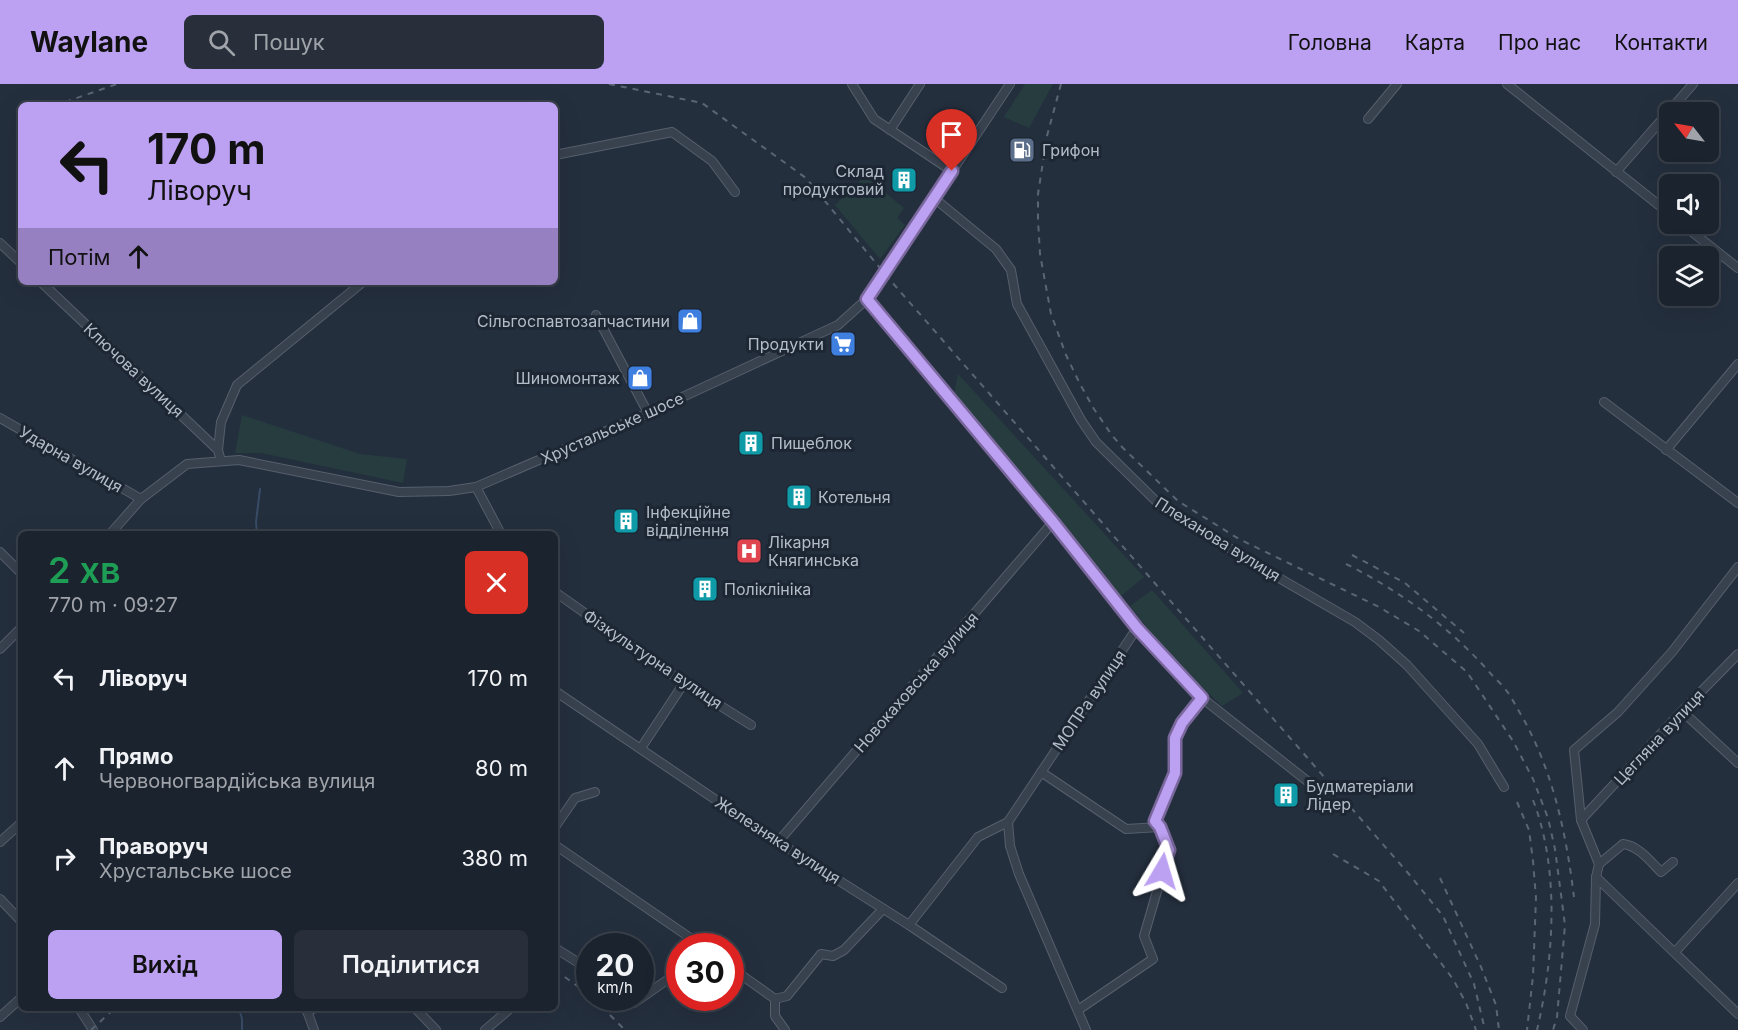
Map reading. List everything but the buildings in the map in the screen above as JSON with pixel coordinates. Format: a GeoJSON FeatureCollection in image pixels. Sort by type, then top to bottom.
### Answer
{"type":"FeatureCollection","features":[{"type":"Feature","properties":{"kind":"street"},"geometry":{"type":"LineString","coordinates":[[852,84],[874,119],[952,171]]}},
{"type":"Feature","properties":{"kind":"street"},"geometry":{"type":"LineString","coordinates":[[890,130],[920,84]]}},
{"type":"Feature","properties":{"kind":"street","name":"Хрустальське шосе"},"geometry":{"type":"LineString","coordinates":[[113,531],[141,499],[188,464],[239,460],[399,492],[449,491],[476,487],[648,413],[838,325],[867,299],[1010,84]]}},
{"type":"Feature","properties":{"kind":"street"},"geometry":{"type":"LineString","coordinates":[[1368,119],[1397,84]]}},
{"type":"Feature","properties":{"kind":"street"},"geometry":{"type":"LineString","coordinates":[[1507,84],[1659,205]]}},
{"type":"Feature","properties":{"kind":"street"},"geometry":{"type":"LineString","coordinates":[[1616,172],[1693,84]]}},
{"type":"Feature","properties":{"kind":"street"},"geometry":{"type":"LineString","coordinates":[[558,154],[672,132],[712,161],[735,192]]}},
{"type":"Feature","properties":{"kind":"street","name":"Плеханова вулиця"},"geometry":{"type":"LineString","coordinates":[[934,198],[996,249],[1011,270],[1017,304],[1081,420],[1096,442],[1161,506],[1355,622],[1379,640],[1407,665],[1478,744],[1504,787]]}},
{"type":"Feature","properties":{"kind":"street"},"geometry":{"type":"LineString","coordinates":[[1695,234],[1738,268]]}},
{"type":"Feature","properties":{"kind":"street"},"geometry":{"type":"LineString","coordinates":[[0,243],[18,260]]}},
{"type":"Feature","properties":{"kind":"street","name":"Ключова вулиця"},"geometry":{"type":"LineString","coordinates":[[44,285],[218,450]]}},
{"type":"Feature","properties":{"kind":"street"},"geometry":{"type":"LineString","coordinates":[[221,461],[218,450],[221,422],[237,385],[359,285]]}},
{"type":"Feature","properties":{"kind":"street"},"geometry":{"type":"LineString","coordinates":[[867,299],[1053,522],[1137,628],[1202,698],[1311,784]]}},
{"type":"Feature","properties":{"kind":"street"},"geometry":{"type":"LineString","coordinates":[[596,315],[648,413]]}},
{"type":"Feature","properties":{"kind":"street"},"geometry":{"type":"LineString","coordinates":[[1666,450],[1738,364]]}},
{"type":"Feature","properties":{"kind":"street"},"geometry":{"type":"LineString","coordinates":[[1604,402],[1738,504]]}},
{"type":"Feature","properties":{"kind":"street","name":"Ударна вулиця"},"geometry":{"type":"LineString","coordinates":[[0,418],[141,499]]}},
{"type":"Feature","properties":{"kind":"street"},"geometry":{"type":"LineString","coordinates":[[476,487],[499,531]]}},
{"type":"Feature","properties":{"kind":"street","name":"Новокаховська вулиця"},"geometry":{"type":"LineString","coordinates":[[778,842],[1053,522]]}},
{"type":"Feature","properties":{"kind":"street"},"geometry":{"type":"LineString","coordinates":[[0,552],[18,570]]}},
{"type":"Feature","properties":{"kind":"street"},"geometry":{"type":"LineString","coordinates":[[1583,1030],[1570,1016],[1595,924],[1596,877],[1599,864],[1581,820],[1574,750],[1618,711],[1672,652],[1738,567]]}},
{"type":"Feature","properties":{"kind":"street","name":"Фізкультурна вулиця"},"geometry":{"type":"LineString","coordinates":[[558,594],[684,683],[751,725]]}},
{"type":"Feature","properties":{"kind":"street","name":"МОПРа вулиця"},"geometry":{"type":"LineString","coordinates":[[1008,822],[1137,628]]}},
{"type":"Feature","properties":{"kind":"street"},"geometry":{"type":"LineString","coordinates":[[0,649],[18,631]]}},
{"type":"Feature","properties":{"kind":"street","name":"Цегляна вулиця"},"geometry":{"type":"LineString","coordinates":[[1581,820],[1738,654]]}},
{"type":"Feature","properties":{"kind":"street"},"geometry":{"type":"LineString","coordinates":[[641,748],[684,683]]}},
{"type":"Feature","properties":{"kind":"street","name":"Железняка вулиця"},"geometry":{"type":"LineString","coordinates":[[558,693],[778,842],[1002,988]]}},
{"type":"Feature","properties":{"kind":"street"},"geometry":{"type":"LineString","coordinates":[[1078,1010],[1153,959],[1144,936],[1169,850],[1160,827],[1155,821],[1175,773],[1175,738],[1182,723],[1202,698]]}},
{"type":"Feature","properties":{"kind":"street"},"geometry":{"type":"LineString","coordinates":[[1682,711],[1738,763]]}},
{"type":"Feature","properties":{"kind":"street"},"geometry":{"type":"LineString","coordinates":[[1041,772],[1126,829],[1160,827]]}},
{"type":"Feature","properties":{"kind":"street"},"geometry":{"type":"LineString","coordinates":[[558,823],[575,798],[595,792]]}},
{"type":"Feature","properties":{"kind":"street"},"geometry":{"type":"LineString","coordinates":[[909,926],[978,837],[1008,822],[1010,846],[1019,874],[1086,1030]]}},
{"type":"Feature","properties":{"kind":"street"},"geometry":{"type":"LineString","coordinates":[[0,842],[18,826]]}},
{"type":"Feature","properties":{"kind":"street"},"geometry":{"type":"LineString","coordinates":[[1599,864],[1623,844],[1631,845],[1661,872],[1673,862]]}},
{"type":"Feature","properties":{"kind":"street"},"geometry":{"type":"LineString","coordinates":[[558,847],[683,933]]}},
{"type":"Feature","properties":{"kind":"street"},"geometry":{"type":"LineString","coordinates":[[1596,877],[1738,1014]]}},
{"type":"Feature","properties":{"kind":"street"},"geometry":{"type":"LineString","coordinates":[[1675,952],[1738,883]]}},
{"type":"Feature","properties":{"kind":"street"},"geometry":{"type":"LineString","coordinates":[[0,898],[18,918]]}},
{"type":"Feature","properties":{"kind":"street"},"geometry":{"type":"LineString","coordinates":[[776,999],[787,996],[821,954],[833,956],[844,951],[883,909]]}},
{"type":"Feature","properties":{"kind":"street"},"geometry":{"type":"LineString","coordinates":[[558,950],[576,961]]}},
{"type":"Feature","properties":{"kind":"street"},"geometry":{"type":"LineString","coordinates":[[744,977],[776,999]]}},
{"type":"Feature","properties":{"kind":"street"},"geometry":{"type":"LineString","coordinates":[[776,999],[775,1016],[784,1030]]}},
{"type":"Feature","properties":{"kind":"street"},"geometry":{"type":"LineString","coordinates":[[0,1017],[18,1001]]}},
{"type":"Feature","properties":{"kind":"street"},"geometry":{"type":"LineString","coordinates":[[82,1011],[93,1030]]}},
{"type":"Feature","properties":{"kind":"street"},"geometry":{"type":"LineString","coordinates":[[306,1011],[314,1030]]}},
{"type":"Feature","properties":{"kind":"street"},"geometry":{"type":"LineString","coordinates":[[418,1011],[436,1030]]}},
{"type":"Feature","properties":{"kind":"street"},"geometry":{"type":"LineString","coordinates":[[485,1030],[507,1011]]}},
{"type":"Feature","properties":{"kind":"green space"},"geometry":{"type":"Polygon","coordinates":[[[1025,84],[1053,84],[1029,128],[1004,117],[1025,84]]]}},
{"type":"Feature","properties":{"kind":"green space"},"geometry":{"type":"Polygon","coordinates":[[[865,176],[904,208],[897,218],[905,225],[880,259],[835,205],[865,176]]]}},
{"type":"Feature","properties":{"kind":"green space"},"geometry":{"type":"Polygon","coordinates":[[[958,374],[1144,577],[1120,597],[954,394],[958,374]]]}},
{"type":"Feature","properties":{"kind":"green space"},"geometry":{"type":"Polygon","coordinates":[[[242,415],[360,454],[407,459],[403,483],[261,453],[235,453],[242,415]]]}},
{"type":"Feature","properties":{"kind":"green space"},"geometry":{"type":"Polygon","coordinates":[[[1152,590],[1243,693],[1222,706],[1172,659],[1130,606],[1152,590]]]}},
{"type":"Feature","properties":{"kind":"waterway"},"geometry":{"type":"LineString","coordinates":[[257,531],[260,489]]}},
{"type":"Feature","properties":{"kind":"waterway"},"geometry":{"type":"LineString","coordinates":[[240,1011],[242,1030]]}},
{"type":"Feature","properties":{"kind":"railway"},"geometry":{"type":"LineString","coordinates":[[65,102],[117,84]]}},
{"type":"Feature","properties":{"kind":"railway"},"geometry":{"type":"LineString","coordinates":[[609,84],[702,103],[806,178],[884,273],[1443,916],[1474,984],[1485,1030]]}},
{"type":"Feature","properties":{"kind":"railway"},"geometry":{"type":"LineString","coordinates":[[1061,84],[1047,136],[1038,194],[1040,254],[1051,314],[1066,355],[1080,384],[1111,434],[1178,501],[1239,539],[1379,607],[1419,631],[1467,672],[1513,741],[1533,779],[1548,818],[1555,849],[1565,925],[1557,1017],[1553,1030]]}},
{"type":"Feature","properties":{"kind":"railway"},"geometry":{"type":"LineString","coordinates":[[1352,555],[1405,583],[1464,633]]}},
{"type":"Feature","properties":{"kind":"railway"},"geometry":{"type":"LineString","coordinates":[[1346,564],[1386,586],[1442,626],[1476,657],[1509,694],[1534,739],[1551,783],[1563,827],[1574,897]]}},
{"type":"Feature","properties":{"kind":"railway"},"geometry":{"type":"LineString","coordinates":[[1533,800],[1542,827],[1547,855],[1552,914],[1547,974],[1537,1030]]}},
{"type":"Feature","properties":{"kind":"railway"},"geometry":{"type":"LineString","coordinates":[[1517,802],[1529,830],[1536,898],[1533,976],[1527,1030]]}},
{"type":"Feature","properties":{"kind":"railway"},"geometry":{"type":"LineString","coordinates":[[1333,854],[1379,881],[1453,979],[1466,1003],[1476,1030]]}},
{"type":"Feature","properties":{"kind":"railway"},"geometry":{"type":"LineString","coordinates":[[1440,878],[1496,1005],[1499,1030]]}},
{"type":"Feature","properties":{"kind":"railway"},"geometry":{"type":"LineString","coordinates":[[558,972],[576,985]]}},
{"type":"Feature","properties":{"kind":"railway"},"geometry":{"type":"LineString","coordinates":[[91,1030],[112,1011]]}},
{"type":"Feature","properties":{"kind":"railway"},"geometry":{"type":"LineString","coordinates":[[606,1011],[625,1030]]}},
{"type":"Feature","properties":{"kind":"place","name":"Грифон"},"geometry":{"type":"Point","coordinates":[1022,150]}},
{"type":"Feature","properties":{"kind":"place","name":"Склад продуктовий"},"geometry":{"type":"Point","coordinates":[904,180]}},
{"type":"Feature","properties":{"kind":"place","name":"Сільгоспавтозапчастини"},"geometry":{"type":"Point","coordinates":[690,321]}},
{"type":"Feature","properties":{"kind":"place","name":"Продукти"},"geometry":{"type":"Point","coordinates":[843,344]}},
{"type":"Feature","properties":{"kind":"place","name":"Шиномонтаж"},"geometry":{"type":"Point","coordinates":[640,378]}},
{"type":"Feature","properties":{"kind":"place","name":"Пищеблок"},"geometry":{"type":"Point","coordinates":[751,443]}},
{"type":"Feature","properties":{"kind":"place","name":"Котельня"},"geometry":{"type":"Point","coordinates":[799,497]}},
{"type":"Feature","properties":{"kind":"place","name":"Інфекційне відділення"},"geometry":{"type":"Point","coordinates":[626,521]}},
{"type":"Feature","properties":{"kind":"place","name":"Лікарня Княгинська"},"geometry":{"type":"Point","coordinates":[749,551]}},
{"type":"Feature","properties":{"kind":"place","name":"Поліклініка"},"geometry":{"type":"Point","coordinates":[705,589]}},
{"type":"Feature","properties":{"kind":"place","name":"Будматеріали Лідер"},"geometry":{"type":"Point","coordinates":[1286,795]}},
{"type":"Feature","properties":{"kind":"route"},"geometry":{"type":"LineString","coordinates":[[952,171],[867,299],[1053,522],[1137,628],[1202,698],[1182,723],[1175,738],[1175,773],[1155,821],[1160,827],[1169,850],[1162,871]]}}]}
